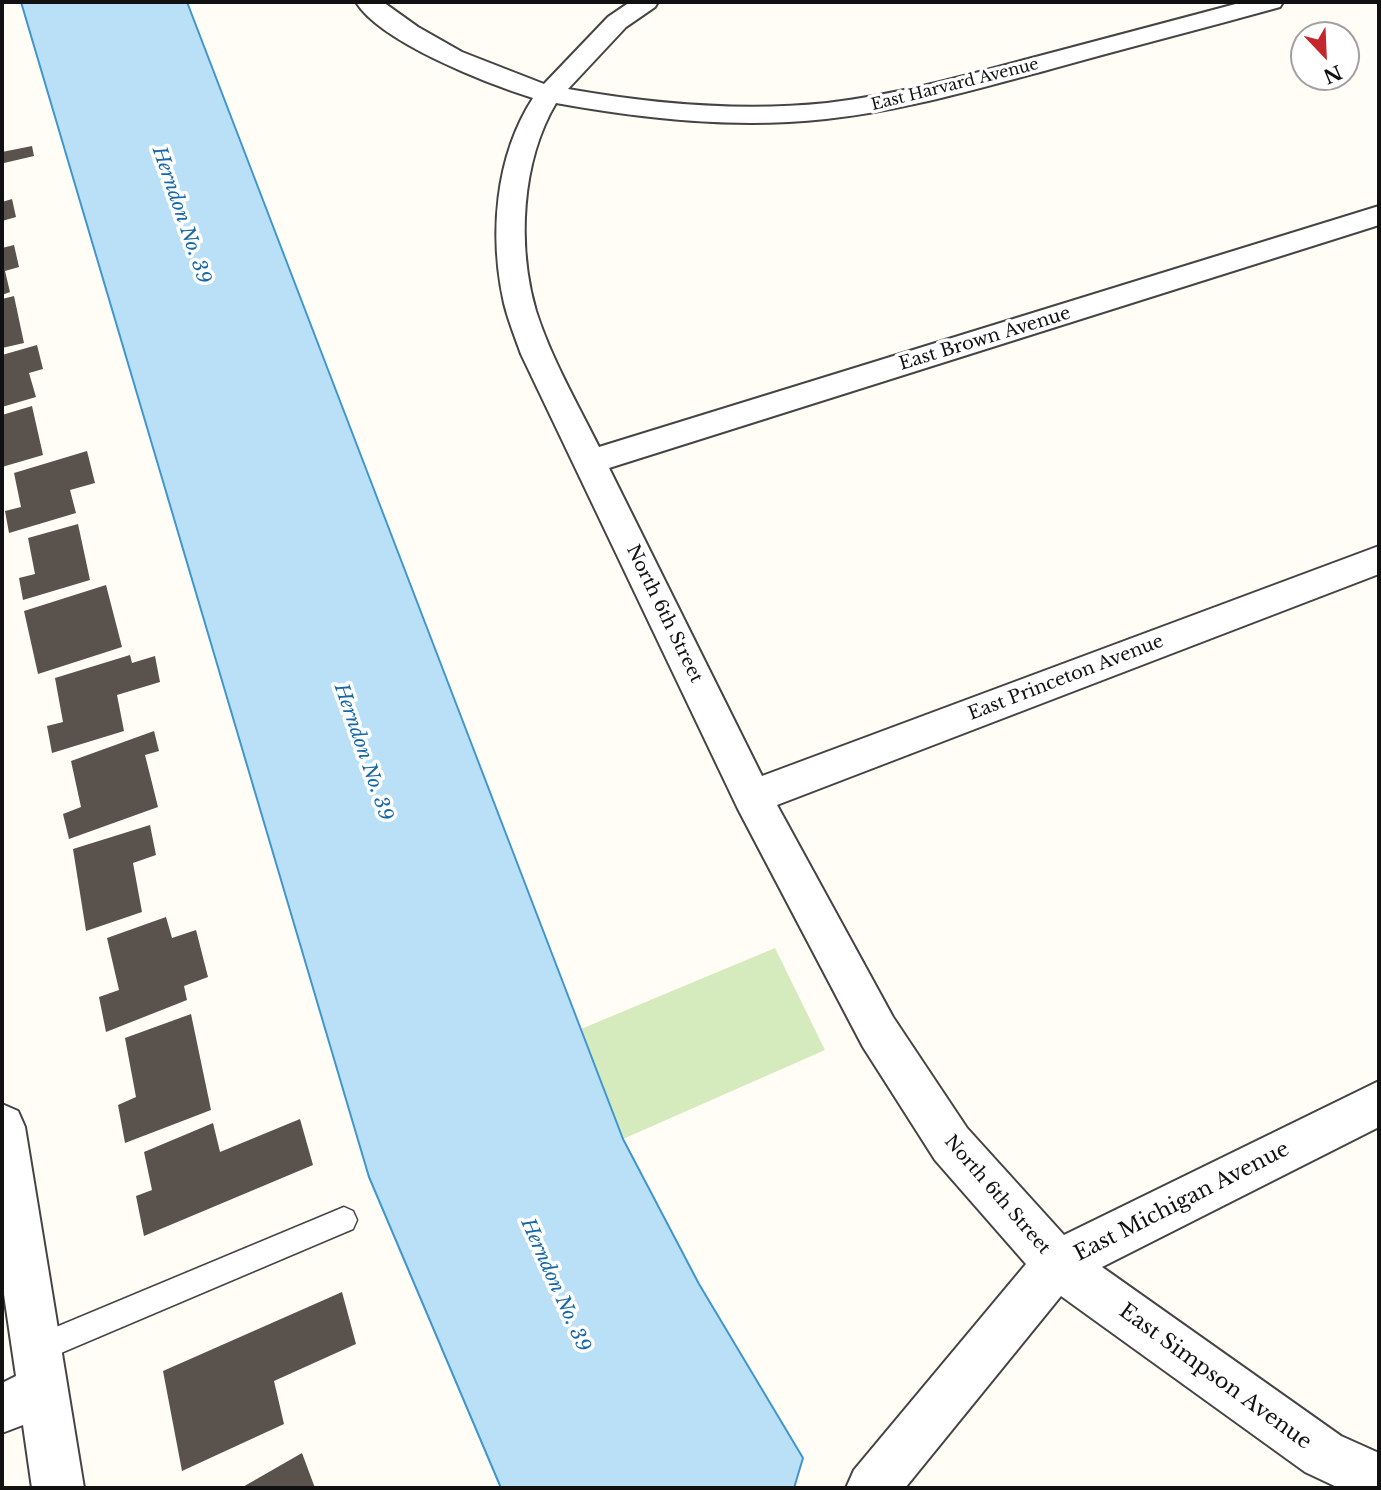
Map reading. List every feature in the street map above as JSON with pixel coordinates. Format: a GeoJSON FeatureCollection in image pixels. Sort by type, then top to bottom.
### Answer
{"type":"FeatureCollection","features":[{"type":"Feature","properties":{"kind":"street"},"geometry":{"type":"LineString","coordinates":[[368,2],[409,34],[444,54],[480,72],[549,94]]}},
{"type":"Feature","properties":{"kind":"street","name":"North 6th Street"},"geometry":{"type":"LineString","coordinates":[[646,2],[617,22],[549,94],[531,124],[522,152],[512,232],[513,269],[519,304],[537,354],[752,797],[878,1032],[951,1144],[1057,1264]]}},
{"type":"Feature","properties":{"kind":"street","name":"East Harvard Avenue"},"geometry":{"type":"LineString","coordinates":[[549,94],[618,107],[678,114],[795,113],[864,107],[924,95],[1271,2]]}},
{"type":"Feature","properties":{"kind":"street","name":"East Brown Avenue"},"geometry":{"type":"LineString","coordinates":[[590,462],[1379,215]]}},
{"type":"Feature","properties":{"kind":"street","name":"East Princeton Avenue"},"geometry":{"type":"LineString","coordinates":[[752,797],[1379,560]]}},
{"type":"Feature","properties":{"kind":"street","name":"East Michigan Avenue"},"geometry":{"type":"LineString","coordinates":[[872,1488],[1057,1264],[1379,1102]]}},
{"type":"Feature","properties":{"kind":"street"},"geometry":{"type":"LineString","coordinates":[[2,1127],[26,1383],[58,1488]]}},
{"type":"Feature","properties":{"kind":"street","name":"East Simpson Avenue"},"geometry":{"type":"LineString","coordinates":[[1057,1264],[1323,1454],[1379,1479]]}},
{"type":"Feature","properties":{"kind":"lane"},"geometry":{"type":"LineString","coordinates":[[26,1383],[344,1220]]}},
{"type":"Feature","properties":{"kind":"green space"},"geometry":{"type":"Polygon","coordinates":[[[775,948],[825,1050],[623,1139],[581,1029],[775,948]]]}},
{"type":"Feature","properties":{"kind":"water","name":"Herndon No. 39"},"geometry":{"type":"Polygon","coordinates":[[[21,2],[187,2],[623,1139],[699,1284],[803,1458],[794,1488],[501,1488],[369,1177],[21,2]]]}},
{"type":"Feature","properties":{"kind":"building"},"geometry":{"type":"Polygon","coordinates":[[[32,146],[34,156],[4,163],[2,152],[32,146]]]}},
{"type":"Feature","properties":{"kind":"building"},"geometry":{"type":"Polygon","coordinates":[[[12,199],[16,217],[2,221],[2,202],[12,199]]]}},
{"type":"Feature","properties":{"kind":"building"},"geometry":{"type":"Polygon","coordinates":[[[14,245],[19,267],[5,271],[10,292],[2,295],[2,248],[14,245]]]}},
{"type":"Feature","properties":{"kind":"building"},"geometry":{"type":"Polygon","coordinates":[[[14,296],[24,343],[2,348],[2,299],[14,296]]]}},
{"type":"Feature","properties":{"kind":"building"},"geometry":{"type":"Polygon","coordinates":[[[37,345],[43,369],[29,373],[36,397],[2,407],[2,355],[37,345]]]}},
{"type":"Feature","properties":{"kind":"building"},"geometry":{"type":"Polygon","coordinates":[[[32,406],[43,455],[2,467],[2,415],[32,406]]]}},
{"type":"Feature","properties":{"kind":"building"},"geometry":{"type":"Polygon","coordinates":[[[87,451],[95,483],[70,490],[76,513],[9,533],[5,511],[21,507],[14,473],[87,451]]]}},
{"type":"Feature","properties":{"kind":"building"},"geometry":{"type":"Polygon","coordinates":[[[78,524],[90,580],[23,600],[19,578],[35,574],[28,538],[78,524]]]}},
{"type":"Feature","properties":{"kind":"building"},"geometry":{"type":"Polygon","coordinates":[[[106,585],[122,647],[38,674],[24,611],[106,585]]]}},
{"type":"Feature","properties":{"kind":"building"},"geometry":{"type":"Polygon","coordinates":[[[130,655],[132,663],[155,656],[160,682],[117,695],[124,731],[52,753],[47,726],[63,722],[55,678],[130,655]]]}},
{"type":"Feature","properties":{"kind":"building"},"geometry":{"type":"Polygon","coordinates":[[[154,731],[159,751],[145,755],[158,807],[69,839],[63,814],[81,807],[71,761],[154,731]]]}},
{"type":"Feature","properties":{"kind":"building"},"geometry":{"type":"Polygon","coordinates":[[[150,825],[156,855],[133,863],[142,912],[86,931],[73,849],[150,825]]]}},
{"type":"Feature","properties":{"kind":"building"},"geometry":{"type":"Polygon","coordinates":[[[166,917],[172,938],[196,930],[208,977],[184,986],[187,1000],[106,1032],[99,997],[119,990],[107,938],[166,917]]]}},
{"type":"Feature","properties":{"kind":"building"},"geometry":{"type":"Polygon","coordinates":[[[191,1014],[211,1110],[125,1143],[118,1105],[136,1097],[125,1038],[191,1014]]]}},
{"type":"Feature","properties":{"kind":"building"},"geometry":{"type":"Polygon","coordinates":[[[300,1119],[313,1165],[144,1236],[136,1196],[152,1190],[144,1152],[213,1123],[220,1152],[300,1119]]]}},
{"type":"Feature","properties":{"kind":"building"},"geometry":{"type":"Polygon","coordinates":[[[342,1292],[356,1344],[274,1381],[284,1424],[182,1471],[163,1371],[342,1292]]]}},
{"type":"Feature","properties":{"kind":"building"},"geometry":{"type":"Polygon","coordinates":[[[302,1453],[315,1488],[241,1488],[302,1453]]]}}]}
